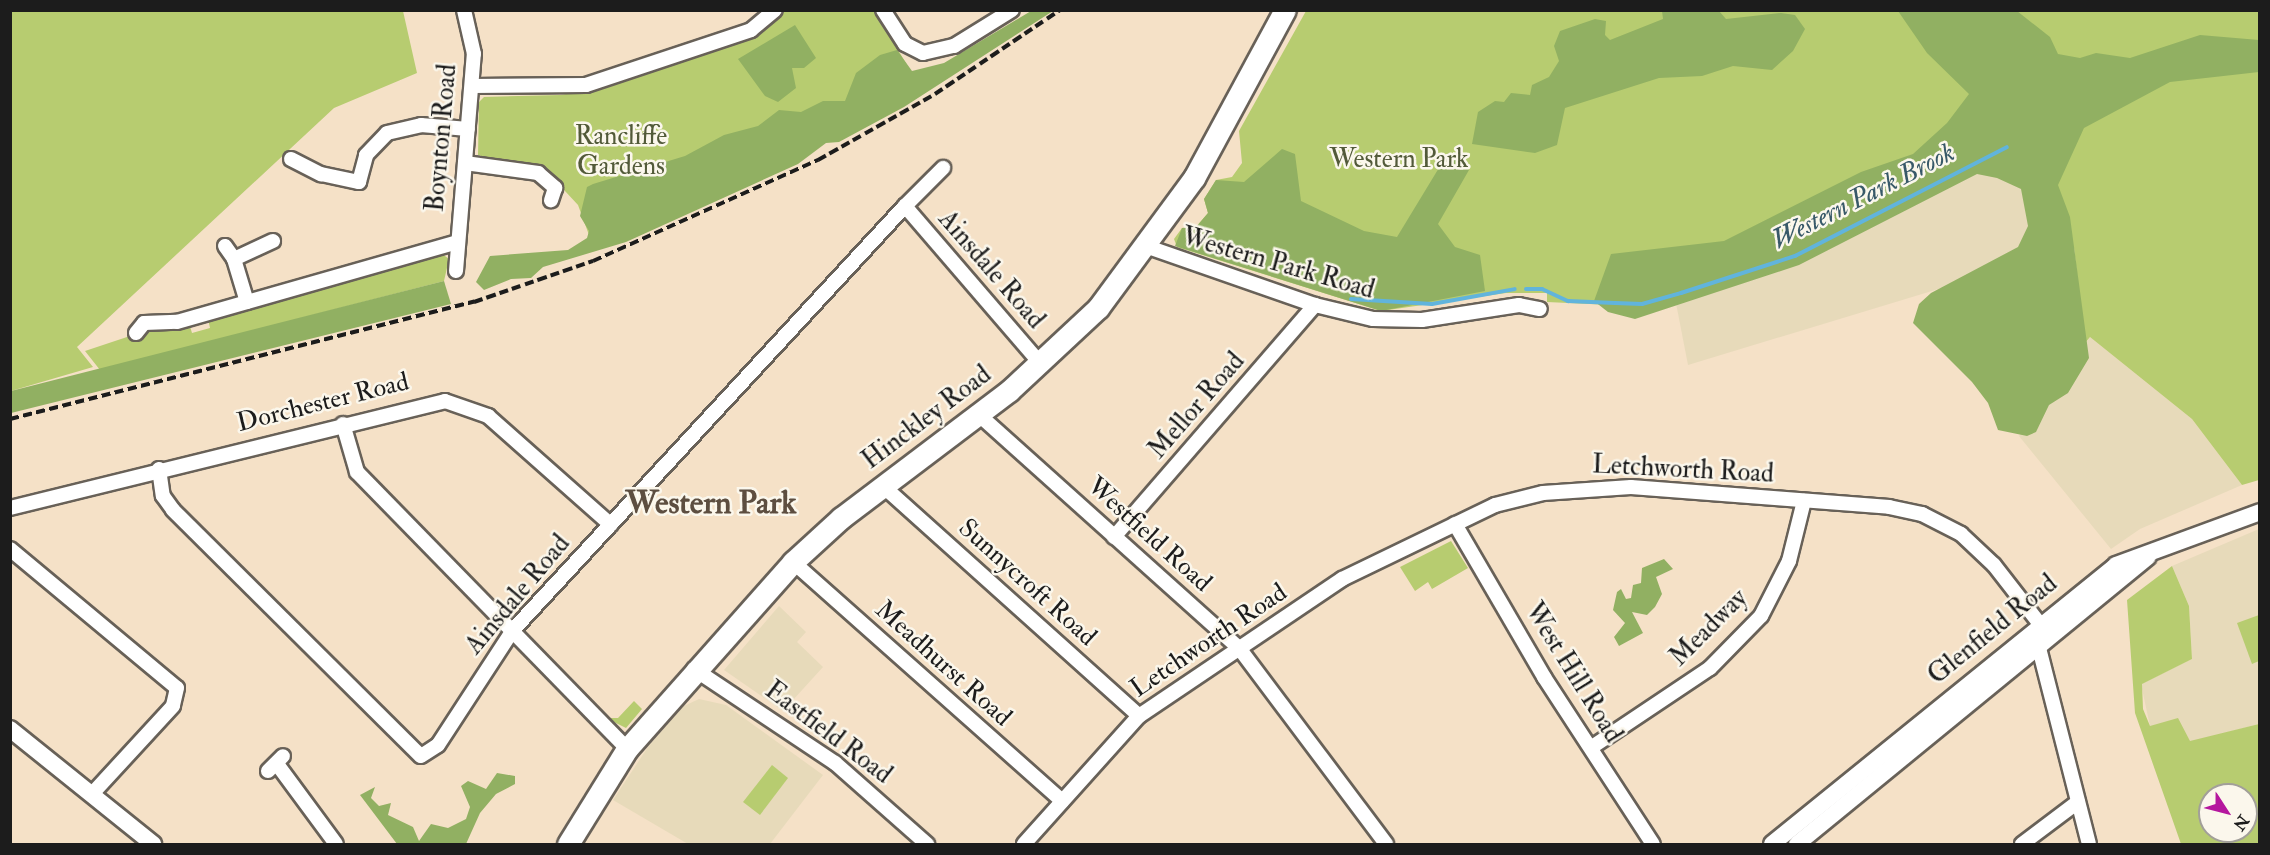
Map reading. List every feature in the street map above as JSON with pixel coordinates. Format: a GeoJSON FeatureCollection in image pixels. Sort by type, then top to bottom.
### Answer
{"type":"FeatureCollection","features":[{"type":"Feature","properties":{"kind":"main road","name":"Hinckley Road"},"geometry":{"type":"LineString","coordinates":[[568,844],[627,749],[694,669],[793,562],[883,486],[1041,364],[1098,308],[1148,247],[1210,151],[1286,10]]}},
{"type":"Feature","properties":{"kind":"street","name":"Boynton Road"},"geometry":{"type":"LineString","coordinates":[[456,272],[474,54],[464,10]]}},
{"type":"Feature","properties":{"kind":"street"},"geometry":{"type":"LineString","coordinates":[[472,86],[586,85],[751,30],[775,10]]}},
{"type":"Feature","properties":{"kind":"street"},"geometry":{"type":"LineString","coordinates":[[883,10],[905,44],[923,53],[954,46],[1012,10]]}},
{"type":"Feature","properties":{"kind":"street"},"geometry":{"type":"LineString","coordinates":[[295,166],[358,188],[366,155],[387,133],[421,125],[468,129]]}},
{"type":"Feature","properties":{"kind":"street"},"geometry":{"type":"LineString","coordinates":[[465,163],[523,167],[549,182],[558,198]]}},
{"type":"Feature","properties":{"kind":"street","name":"Ainsdale Road"},"geometry":{"type":"LineString","coordinates":[[159,469],[163,496],[173,510],[416,755],[426,756],[438,745],[513,630],[905,206],[944,168]]}},
{"type":"Feature","properties":{"kind":"street","name":"Ainsdale Road"},"geometry":{"type":"LineString","coordinates":[[905,206],[1041,364]]}},
{"type":"Feature","properties":{"kind":"street"},"geometry":{"type":"LineString","coordinates":[[234,259],[273,240]]}},
{"type":"Feature","properties":{"kind":"street"},"geometry":{"type":"LineString","coordinates":[[140,322],[177,322],[457,242]]}},
{"type":"Feature","properties":{"kind":"street"},"geometry":{"type":"LineString","coordinates":[[225,246],[234,259],[247,302]]}},
{"type":"Feature","properties":{"kind":"street","name":"Western Park Road"},"geometry":{"type":"LineString","coordinates":[[1148,247],[1315,305],[1396,320],[1519,305],[1540,309]]}},
{"type":"Feature","properties":{"kind":"street","name":"Mellor Road"},"geometry":{"type":"LineString","coordinates":[[1114,537],[1315,305]]}},
{"type":"Feature","properties":{"kind":"street","name":"Dorchester Road"},"geometry":{"type":"LineString","coordinates":[[10,508],[428,402],[470,407],[611,525]]}},
{"type":"Feature","properties":{"kind":"street","name":"Westfield Road"},"geometry":{"type":"LineString","coordinates":[[978,414],[1239,648],[1386,844]]}},
{"type":"Feature","properties":{"kind":"street"},"geometry":{"type":"LineString","coordinates":[[343,424],[353,468],[627,749]]}},
{"type":"Feature","properties":{"kind":"street","name":"Sunnycroft Road"},"geometry":{"type":"LineString","coordinates":[[883,486],[1139,716]]}},
{"type":"Feature","properties":{"kind":"street","name":"Letchworth Road"},"geometry":{"type":"LineString","coordinates":[[1024,844],[1139,716],[1342,579],[1455,524],[1519,498],[1587,488],[1889,507],[1936,519],[1983,553],[2040,624]]}},
{"type":"Feature","properties":{"kind":"street","name":"Meadway"},"geometry":{"type":"LineString","coordinates":[[1592,747],[1710,668],[1761,616],[1789,561],[1804,501]]}},
{"type":"Feature","properties":{"kind":"street","name":"Glenfield Road"},"geometry":{"type":"LineString","coordinates":[[1797,844],[1874,771],[2040,624],[2116,565],[2259,512]]}},
{"type":"Feature","properties":{"kind":"street","name":"West Hill Road"},"geometry":{"type":"LineString","coordinates":[[1455,524],[1653,844]]}},
{"type":"Feature","properties":{"kind":"street"},"geometry":{"type":"LineString","coordinates":[[10,549],[177,688],[173,706],[93,793]]}},
{"type":"Feature","properties":{"kind":"street","name":"Glenfield Road"},"geometry":{"type":"LineString","coordinates":[[1772,844],[2039,648],[2158,549]]}},
{"type":"Feature","properties":{"kind":"street","name":"Meadhurst Road"},"geometry":{"type":"LineString","coordinates":[[793,562],[1062,801]]}},
{"type":"Feature","properties":{"kind":"street"},"geometry":{"type":"LineString","coordinates":[[2040,624],[2039,648],[2089,844]]}},
{"type":"Feature","properties":{"kind":"street","name":"Eastfield Road"},"geometry":{"type":"LineString","coordinates":[[694,669],[835,763],[927,844]]}},
{"type":"Feature","properties":{"kind":"street"},"geometry":{"type":"LineString","coordinates":[[10,729],[93,793],[153,844]]}},
{"type":"Feature","properties":{"kind":"street"},"geometry":{"type":"LineString","coordinates":[[276,764],[336,844]]}},
{"type":"Feature","properties":{"kind":"street"},"geometry":{"type":"LineString","coordinates":[[2022,844],[2078,802]]}},
{"type":"Feature","properties":{"kind":"shaded area"},"geometry":{"type":"Polygon","coordinates":[[[2004,142],[2074,248],[1688,365],[1675,298],[2004,142]]]}},
{"type":"Feature","properties":{"kind":"shaded area"},"geometry":{"type":"Polygon","coordinates":[[[2090,337],[2192,419],[2242,485],[2140,529],[2111,549],[2019,436],[2090,337]]]}},
{"type":"Feature","properties":{"kind":"shaded area"},"geometry":{"type":"Polygon","coordinates":[[[2259,529],[2259,724],[2190,742],[2150,726],[2141,684],[2192,659],[2189,606],[2172,566],[2259,529]]]}},
{"type":"Feature","properties":{"kind":"shaded area"},"geometry":{"type":"Polygon","coordinates":[[[779,606],[806,632],[797,642],[823,667],[783,711],[724,670],[779,606]]]}},
{"type":"Feature","properties":{"kind":"shaded area"},"geometry":{"type":"Polygon","coordinates":[[[699,699],[726,705],[823,775],[770,844],[688,844],[613,800],[648,747],[684,706],[699,699]]]}},
{"type":"Feature","properties":{"kind":"green space"},"geometry":{"type":"Polygon","coordinates":[[[10,11],[403,11],[417,73],[334,108],[77,347],[93,367],[11,391],[10,11]]]}},
{"type":"Feature","properties":{"kind":"green space","name":"Rancliffe Gardens"},"geometry":{"type":"Polygon","coordinates":[[[784,11],[875,11],[914,77],[781,160],[589,235],[578,205],[552,177],[478,155],[479,102],[484,97],[560,95],[609,87],[752,37],[784,11]]]}},
{"type":"Feature","properties":{"kind":"green space"},"geometry":{"type":"Polygon","coordinates":[[[1031,11],[1053,11],[904,107],[839,142],[826,143],[798,164],[626,242],[543,267],[531,278],[511,279],[484,290],[476,282],[490,256],[568,250],[587,238],[589,231],[580,216],[587,187],[593,184],[685,156],[724,135],[758,126],[779,110],[801,112],[823,101],[845,101],[856,73],[880,55],[897,50],[912,71],[944,63],[1031,11]]]}},
{"type":"Feature","properties":{"kind":"green space","name":"Western Park"},"geometry":{"type":"Polygon","coordinates":[[[1306,11],[2259,11],[2259,480],[2242,485],[2192,419],[2090,337],[2085,343],[2074,248],[2003,142],[1632,306],[1547,302],[1547,293],[1506,293],[1381,311],[1177,247],[1174,239],[1182,228],[1196,227],[1208,213],[1204,199],[1216,180],[1232,177],[1242,163],[1239,131],[1306,11]]]}},
{"type":"Feature","properties":{"kind":"green space"},"geometry":{"type":"Polygon","coordinates":[[[1662,11],[1719,11],[1726,19],[1781,13],[1795,15],[1805,29],[1793,51],[1772,70],[1733,66],[1702,76],[1659,78],[1565,108],[1557,145],[1535,153],[1472,144],[1478,112],[1495,101],[1504,102],[1511,93],[1530,95],[1532,85],[1549,77],[1559,61],[1554,46],[1560,31],[1595,19],[1606,21],[1605,35],[1610,40],[1663,19],[1662,11]]]}},
{"type":"Feature","properties":{"kind":"green space"},"geometry":{"type":"Polygon","coordinates":[[[1898,11],[2017,11],[2050,37],[2058,54],[2080,58],[2096,53],[2130,58],[2200,35],[2259,40],[2259,72],[2170,82],[2084,128],[2058,185],[2070,217],[2089,358],[2068,393],[2049,405],[2036,432],[2027,436],[1998,430],[1988,403],[1972,382],[1913,323],[1919,304],[1931,293],[2018,247],[2028,226],[2021,189],[1997,178],[1977,174],[1799,265],[1635,319],[1608,312],[1594,301],[1611,254],[1724,241],[1861,172],[1913,154],[1947,123],[1969,94],[1927,53],[1898,11]]]}},
{"type":"Feature","properties":{"kind":"green space"},"geometry":{"type":"Polygon","coordinates":[[[795,25],[816,58],[804,68],[792,68],[796,88],[778,102],[765,96],[738,59],[795,25]]]}},
{"type":"Feature","properties":{"kind":"green space"},"geometry":{"type":"Polygon","coordinates":[[[1282,149],[1295,154],[1301,201],[1364,231],[1397,237],[1448,153],[1463,161],[1469,170],[1438,224],[1455,247],[1480,255],[1485,291],[1381,311],[1175,246],[1182,228],[1196,227],[1208,213],[1204,199],[1216,180],[1244,182],[1282,149]]]}},
{"type":"Feature","properties":{"kind":"green space"},"geometry":{"type":"Polygon","coordinates":[[[441,253],[449,259],[444,281],[100,370],[85,351],[148,330],[189,323],[192,333],[210,328],[208,319],[441,253]]]}},
{"type":"Feature","properties":{"kind":"green space"},"geometry":{"type":"Polygon","coordinates":[[[444,281],[451,304],[11,413],[11,391],[444,281]]]}},
{"type":"Feature","properties":{"kind":"green space"},"geometry":{"type":"Polygon","coordinates":[[[1451,541],[1468,568],[1432,589],[1428,582],[1415,591],[1400,567],[1451,541]]]}},
{"type":"Feature","properties":{"kind":"green space"},"geometry":{"type":"Polygon","coordinates":[[[1664,559],[1673,569],[1656,577],[1662,594],[1655,607],[1647,615],[1632,612],[1643,633],[1619,646],[1614,637],[1625,623],[1613,610],[1617,592],[1621,589],[1626,599],[1631,598],[1633,585],[1641,583],[1642,568],[1664,559]]]}},
{"type":"Feature","properties":{"kind":"green space"},"geometry":{"type":"Polygon","coordinates":[[[2172,566],[2189,606],[2192,659],[2142,684],[2143,709],[2150,726],[2178,718],[2190,741],[2259,724],[2259,844],[2181,844],[2135,713],[2127,600],[2172,566]]]}},
{"type":"Feature","properties":{"kind":"green space"},"geometry":{"type":"Polygon","coordinates":[[[2259,615],[2259,661],[2252,664],[2237,623],[2259,615]]]}},
{"type":"Feature","properties":{"kind":"green space"},"geometry":{"type":"Polygon","coordinates":[[[634,701],[642,709],[626,728],[606,718],[618,718],[634,701]]]}},
{"type":"Feature","properties":{"kind":"green space"},"geometry":{"type":"Polygon","coordinates":[[[772,765],[788,778],[760,815],[743,802],[772,765]]]}},
{"type":"Feature","properties":{"kind":"green space"},"geometry":{"type":"Polygon","coordinates":[[[497,773],[515,776],[515,784],[496,794],[480,813],[466,844],[397,844],[360,795],[375,787],[371,798],[379,806],[391,803],[388,815],[413,827],[419,841],[431,824],[448,828],[466,819],[470,807],[461,786],[468,781],[486,789],[497,773]]]}},
{"type":"Feature","properties":{"kind":"waterway","name":"Western Park Brook"},"geometry":{"type":"LineString","coordinates":[[1526,289],[1542,289],[1568,301],[1642,304],[1681,293],[1795,256],[2007,147]]}},
{"type":"Feature","properties":{"kind":"waterway","name":"Western Park Brook"},"geometry":{"type":"LineString","coordinates":[[1351,299],[1432,304],[1515,289]]}},
{"type":"Feature","properties":{"kind":"railway"},"geometry":{"type":"LineString","coordinates":[[10,419],[474,302],[593,261],[818,160],[935,94],[1060,10]]}},
{"type":"Feature","properties":{"kind":"district","name":"Western Park"},"geometry":{"type":"Point","coordinates":[711,503]}}]}
